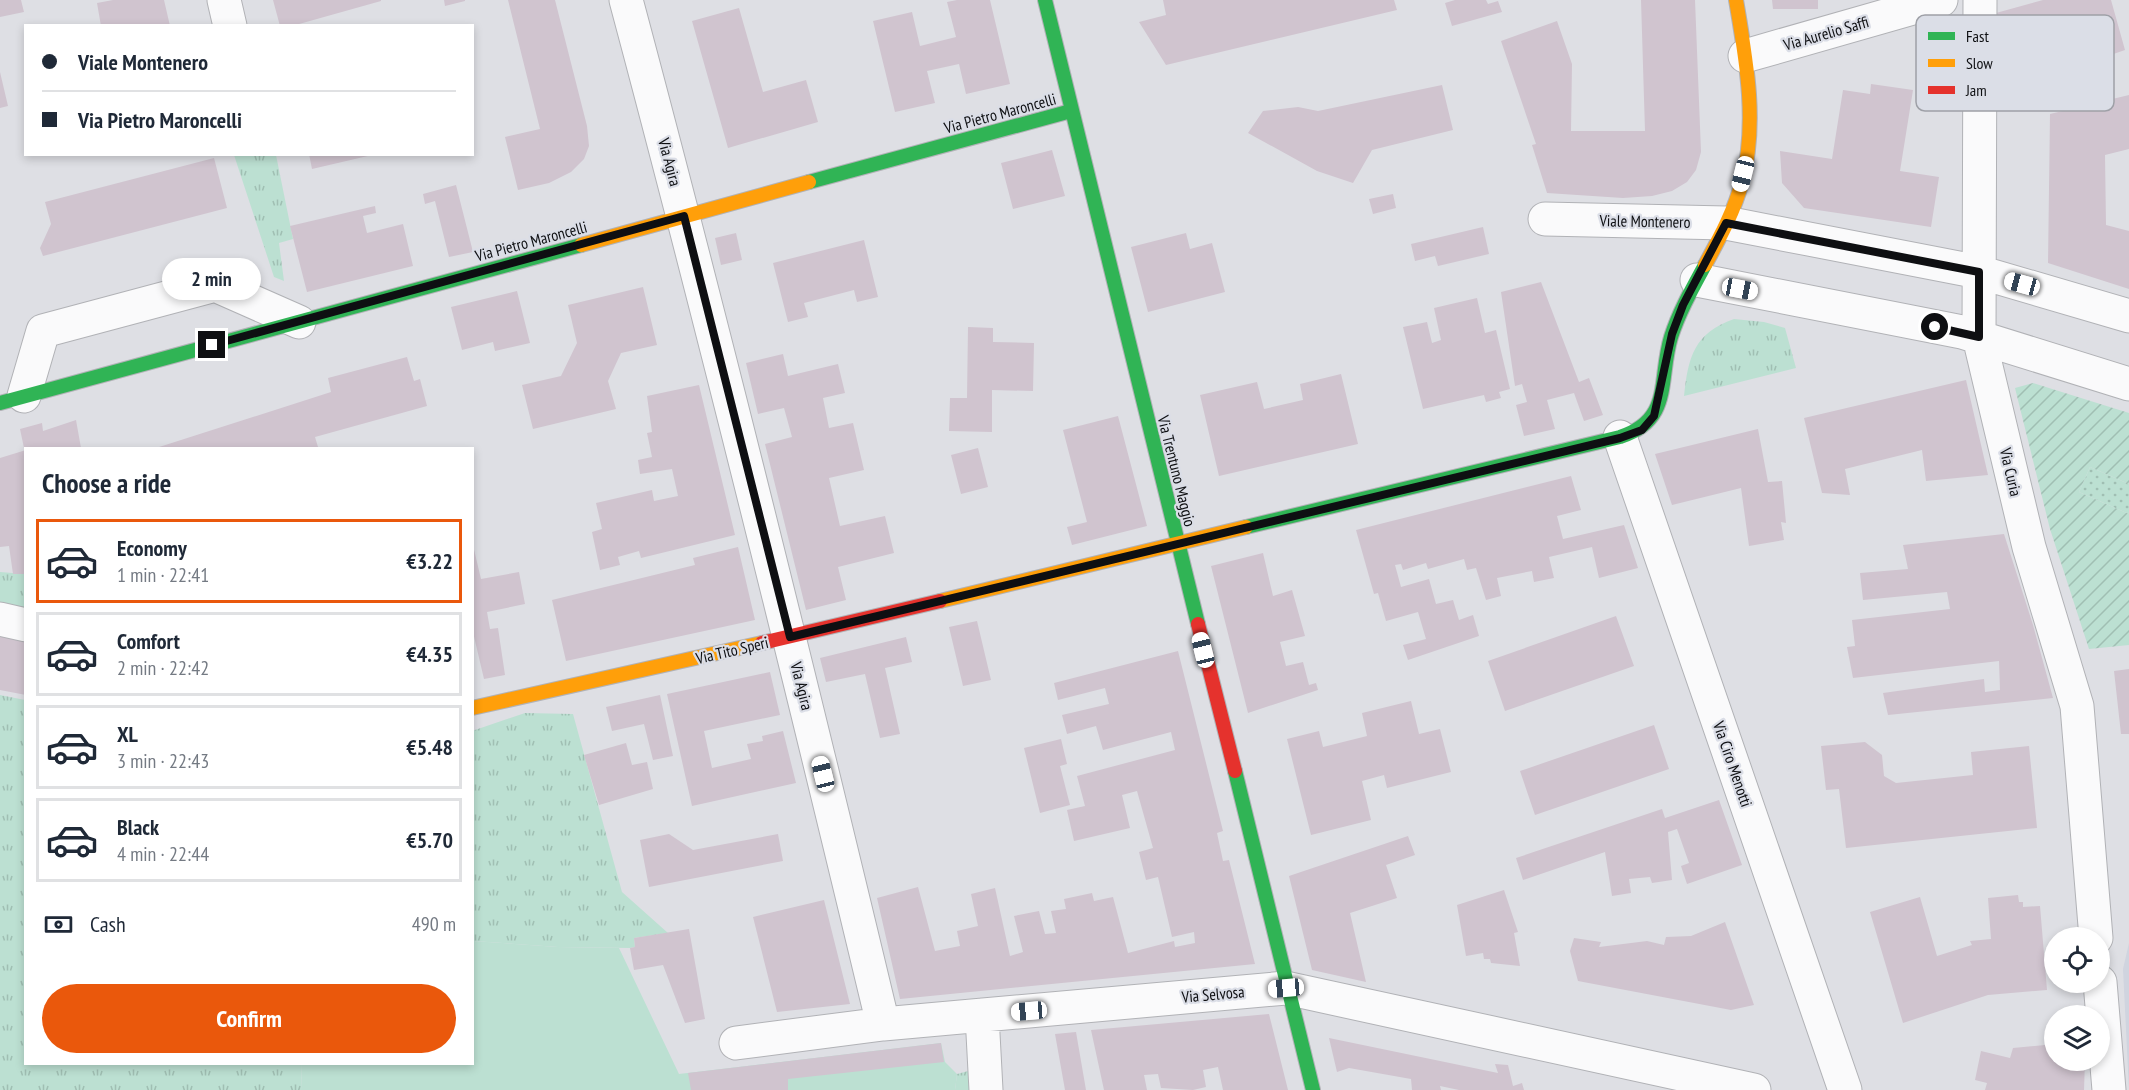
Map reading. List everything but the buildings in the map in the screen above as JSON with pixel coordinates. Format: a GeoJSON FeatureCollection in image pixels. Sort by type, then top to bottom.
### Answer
{"type":"FeatureCollection","features":[{"type":"Feature","properties":{"kind":"street"},"geometry":{"type":"LineString","coordinates":[[224,0],[230,24]]}},
{"type":"Feature","properties":{"kind":"street","name":"Via Agira"},"geometry":{"type":"LineString","coordinates":[[626,0],[684,216],[790,637],[883,1024]]}},
{"type":"Feature","properties":{"kind":"street","name":"Via Trentuno Maggio"},"geometry":{"type":"LineString","coordinates":[[1045,0],[1312,1090]]}},
{"type":"Feature","properties":{"kind":"street","name":"Via Tito Speri"},"geometry":{"type":"LineString","coordinates":[[474,708],[790,637],[1178,545],[1620,438],[1642,430],[1654,416],[1672,334],[1726,223],[1740,189],[1747,159],[1745,57],[1736,0]]}},
{"type":"Feature","properties":{"kind":"street","name":"Via Aurelio Saffi"},"geometry":{"type":"LineString","coordinates":[[1745,57],[1941,0]]}},
{"type":"Feature","properties":{"kind":"street","name":"Via Curia"},"geometry":{"type":"LineString","coordinates":[[1980,0],[1980,15]]}},
{"type":"Feature","properties":{"kind":"street","name":"Via Pietro Maroncelli"},"geometry":{"type":"LineString","coordinates":[[12,400],[1071,111]]}},
{"type":"Feature","properties":{"kind":"street","name":"Via Curia"},"geometry":{"type":"LineString","coordinates":[[1980,111],[1979,337],[2029,547],[2077,706],[2095,927]]}},
{"type":"Feature","properties":{"kind":"street","name":"Viale Montenero"},"geometry":{"type":"LineString","coordinates":[[1545,219],[1726,223],[1979,272],[2129,316]]}},
{"type":"Feature","properties":{"kind":"street"},"geometry":{"type":"LineString","coordinates":[[1697,280],[1979,337],[2129,384]]}},
{"type":"Feature","properties":{"kind":"street"},"geometry":{"type":"LineString","coordinates":[[12,400],[43,331],[215,285],[299,321]]}},
{"type":"Feature","properties":{"kind":"street","name":"Via Ciro Menotti"},"geometry":{"type":"LineString","coordinates":[[1620,438],[1845,1090]]}},
{"type":"Feature","properties":{"kind":"street"},"geometry":{"type":"LineString","coordinates":[[0,619],[24,625]]}},
{"type":"Feature","properties":{"kind":"street","name":"Via Selvosa"},"geometry":{"type":"LineString","coordinates":[[736,1043],[883,1024],[1286,988],[1754,1090]]}},
{"type":"Feature","properties":{"kind":"street"},"geometry":{"type":"LineString","coordinates":[[2101,993],[2109,1090]]}},
{"type":"Feature","properties":{"kind":"street"},"geometry":{"type":"LineString","coordinates":[[982,1015],[986,1090]]}},
{"type":"Feature","properties":{"kind":"shaded area"},"geometry":{"type":"Polygon","coordinates":[[[2129,943],[2129,1090],[2123,969],[2129,943]]]}},
{"type":"Feature","properties":{"kind":"green space"},"geometry":{"type":"Polygon","coordinates":[[[234,156],[276,156],[293,239],[279,243],[284,281],[274,277],[234,156]]]}},
{"type":"Feature","properties":{"kind":"green space"},"geometry":{"type":"Polygon","coordinates":[[[1734,319],[1764,322],[1785,328],[1796,368],[1684,396],[1688,369],[1696,348],[1710,331],[1734,319]]]}},
{"type":"Feature","properties":{"kind":"green space"},"geometry":{"type":"Polygon","coordinates":[[[2033,383],[2129,413],[2129,484],[2090,467],[2079,492],[2129,514],[2129,645],[2089,649],[2050,529],[2015,388],[2033,383]]]}},
{"type":"Feature","properties":{"kind":"green space"},"geometry":{"type":"Polygon","coordinates":[[[2090,467],[2129,484],[2129,514],[2079,492],[2090,467]]]}},
{"type":"Feature","properties":{"kind":"green space"},"geometry":{"type":"Polygon","coordinates":[[[0,572],[24,574],[24,611],[0,606],[0,572]]]}},
{"type":"Feature","properties":{"kind":"green space"},"geometry":{"type":"Polygon","coordinates":[[[0,695],[24,700],[24,1065],[302,1065],[301,1090],[0,1090],[0,695]]]}},
{"type":"Feature","properties":{"kind":"green space"},"geometry":{"type":"Polygon","coordinates":[[[525,713],[573,714],[622,892],[668,933],[634,938],[635,947],[630,948],[558,947],[474,941],[474,730],[525,713]]]}},
{"type":"Feature","properties":{"kind":"green space"},"geometry":{"type":"Polygon","coordinates":[[[474,941],[558,947],[619,948],[679,1074],[941,1043],[945,1062],[957,1074],[955,1090],[301,1090],[302,1065],[474,1065],[474,941]]]}},
{"type":"Feature","properties":{"kind":"green space"},"geometry":{"type":"Polygon","coordinates":[[[972,1070],[972,1090],[955,1090],[957,1074],[972,1070]]]}},
{"type":"Feature","properties":{"kind":"traffic: fast"},"geometry":{"type":"LineString","coordinates":[[1045,0],[1198,624]]}},
{"type":"Feature","properties":{"kind":"traffic: fast"},"geometry":{"type":"LineString","coordinates":[[809,182],[1071,111]]}},
{"type":"Feature","properties":{"kind":"traffic: fast"},"geometry":{"type":"LineString","coordinates":[[0,403],[581,245]]}},
{"type":"Feature","properties":{"kind":"traffic: fast"},"geometry":{"type":"LineString","coordinates":[[1246,527],[1620,437],[1637,430],[1656,409],[1671,337],[1705,265]]}},
{"type":"Feature","properties":{"kind":"traffic: fast"},"geometry":{"type":"LineString","coordinates":[[1235,771],[1313,1090]]}},
{"type":"Feature","properties":{"kind":"traffic: slow"},"geometry":{"type":"LineString","coordinates":[[1705,265],[1735,204],[1747,160],[1749,91],[1736,0]]}},
{"type":"Feature","properties":{"kind":"traffic: slow"},"geometry":{"type":"LineString","coordinates":[[581,245],[809,182]]}},
{"type":"Feature","properties":{"kind":"traffic: slow"},"geometry":{"type":"LineString","coordinates":[[940,601],[1246,527]]}},
{"type":"Feature","properties":{"kind":"traffic: slow"},"geometry":{"type":"LineString","coordinates":[[474,708],[762,643]]}},
{"type":"Feature","properties":{"kind":"traffic: jam"},"geometry":{"type":"LineString","coordinates":[[762,643],[940,601]]}},
{"type":"Feature","properties":{"kind":"traffic: jam"},"geometry":{"type":"LineString","coordinates":[[1198,624],[1235,771]]}},
{"type":"Feature","properties":{"kind":"route"},"geometry":{"type":"LineString","coordinates":[[212,345],[684,216],[790,637],[1620,438],[1642,430],[1654,416],[1672,334],[1683,305],[1726,223],[1979,272],[1979,337],[1935,327]]}}]}
